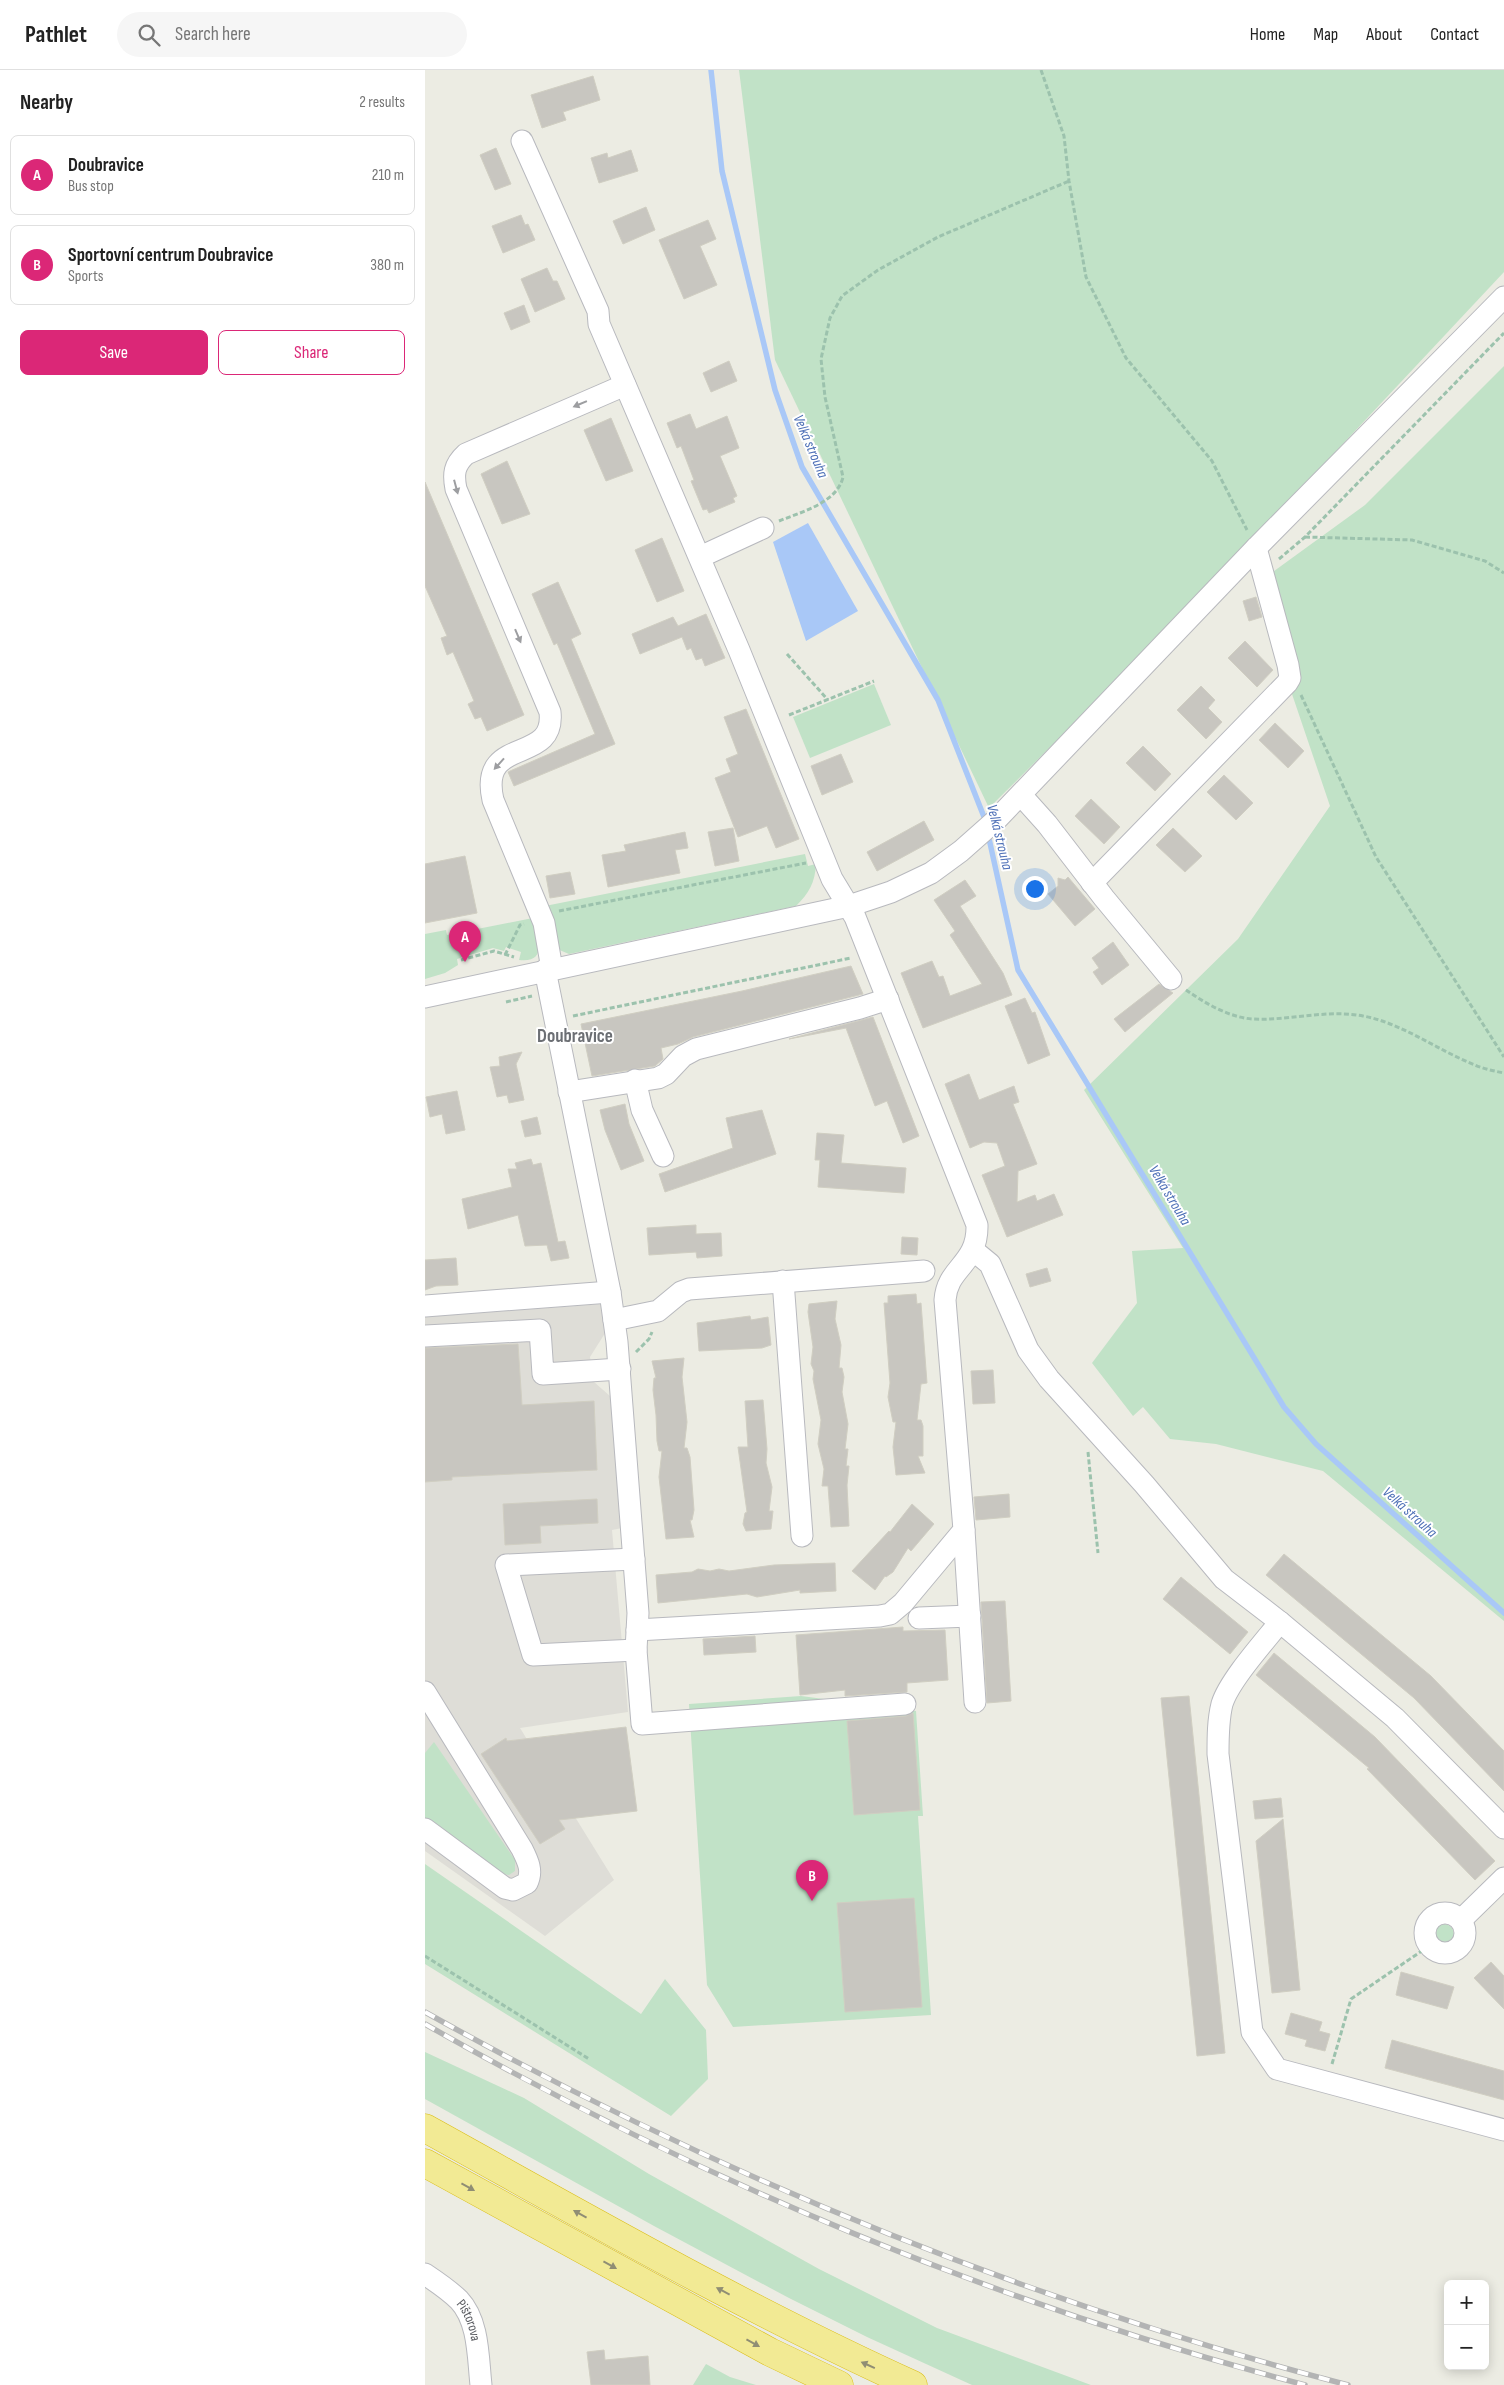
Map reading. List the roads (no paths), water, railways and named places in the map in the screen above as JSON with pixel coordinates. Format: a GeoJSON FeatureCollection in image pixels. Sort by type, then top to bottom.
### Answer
{"type":"FeatureCollection","features":[{"type":"Feature","properties":{"kind":"highway"},"geometry":{"type":"LineString","coordinates":[[425,2128],[761,2311],[857,2360],[913,2385]]}},
{"type":"Feature","properties":{"kind":"highway"},"geometry":{"type":"LineString","coordinates":[[425,2163],[770,2352],[839,2385]]}},
{"type":"Feature","properties":{"kind":"street"},"geometry":{"type":"LineString","coordinates":[[521,141],[598,311],[599,324],[700,557],[833,879],[849,906],[870,955],[973,1210],[977,1234],[973,1250],[945,1288],[945,1300],[964,1530],[975,1702]]}},
{"type":"Feature","properties":{"kind":"street"},"geometry":{"type":"LineString","coordinates":[[425,997],[849,906],[914,882],[948,862],[1021,795],[1259,557],[1504,297]]}},
{"type":"Feature","properties":{"kind":"street"},"geometry":{"type":"LineString","coordinates":[[625,385],[465,454],[458,461],[454,469],[456,489],[550,712],[550,722],[546,736],[539,742],[506,757],[497,764],[491,776],[490,788],[493,800],[541,914],[555,1019],[610,1292],[619,1369],[634,1560],[641,1724],[905,1704]]}},
{"type":"Feature","properties":{"kind":"street"},"geometry":{"type":"LineString","coordinates":[[700,557],[763,528]]}},
{"type":"Feature","properties":{"kind":"street"},"geometry":{"type":"LineString","coordinates":[[1092,883],[1283,688],[1289,678],[1288,665],[1259,557]]}},
{"type":"Feature","properties":{"kind":"street"},"geometry":{"type":"LineString","coordinates":[[1021,795],[1047,824],[1092,883],[1171,979]]}},
{"type":"Feature","properties":{"kind":"street"},"geometry":{"type":"LineString","coordinates":[[569,1092],[635,1080],[653,1080],[663,1076],[683,1056],[696,1049],[860,1008],[888,999]]}},
{"type":"Feature","properties":{"kind":"street"},"geometry":{"type":"LineString","coordinates":[[635,1080],[642,1110],[663,1156]]}},
{"type":"Feature","properties":{"kind":"street"},"geometry":{"type":"LineString","coordinates":[[973,1250],[990,1264],[1018,1329],[1038,1365],[1224,1579],[1280,1622],[1395,1718],[1504,1828]]}},
{"type":"Feature","properties":{"kind":"street"},"geometry":{"type":"LineString","coordinates":[[614,1320],[657,1311],[681,1292],[689,1289],[923,1271]]}},
{"type":"Feature","properties":{"kind":"street"},"geometry":{"type":"LineString","coordinates":[[783,1281],[802,1536]]}},
{"type":"Feature","properties":{"kind":"street"},"geometry":{"type":"LineString","coordinates":[[425,1306],[610,1292]]}},
{"type":"Feature","properties":{"kind":"street"},"geometry":{"type":"LineString","coordinates":[[425,1336],[540,1330],[543,1374],[619,1369]]}},
{"type":"Feature","properties":{"kind":"street"},"geometry":{"type":"LineString","coordinates":[[634,1560],[506,1565],[533,1655],[637,1640],[666,1630],[890,1614],[903,1603],[964,1530]]}},
{"type":"Feature","properties":{"kind":"street"},"geometry":{"type":"LineString","coordinates":[[919,1618],[970,1616]]}},
{"type":"Feature","properties":{"kind":"street"},"geometry":{"type":"LineString","coordinates":[[1280,1622],[1232,1684],[1223,1702],[1219,1720],[1219,1754],[1252,2032],[1277,2069],[1504,2130]]}},
{"type":"Feature","properties":{"kind":"street"},"geometry":{"type":"LineString","coordinates":[[425,1692],[522,1849],[530,1867],[531,1876],[527,1883],[513,1890],[505,1888],[425,1829]]}},
{"type":"Feature","properties":{"kind":"street"},"geometry":{"type":"LineString","coordinates":[[1429,1946],[1425,1933],[1430,1920],[1435,1916],[1449,1913],[1461,1920],[1504,1878]]}},
{"type":"Feature","properties":{"kind":"street","name":"Pištorova"},"geometry":{"type":"LineString","coordinates":[[425,2274],[461,2301],[470,2316],[481,2385]]}},
{"type":"Feature","properties":{"kind":"water"},"geometry":{"type":"Polygon","coordinates":[[[808,523],[858,611],[806,641],[773,542],[808,523]]]}},
{"type":"Feature","properties":{"kind":"waterway","name":"Velká strouha"},"geometry":{"type":"LineString","coordinates":[[711,70],[722,171],[775,390],[802,467],[938,700],[986,822]]}},
{"type":"Feature","properties":{"kind":"waterway","name":"Velká strouha"},"geometry":{"type":"LineString","coordinates":[[988,834],[1018,970],[1284,1407],[1316,1444],[1504,1613]]}},
{"type":"Feature","properties":{"kind":"railway"},"geometry":{"type":"LineString","coordinates":[[425,2012],[535,2071],[647,2127],[760,2180],[875,2228],[991,2273],[1108,2314],[1228,2352],[1348,2385]]}},
{"type":"Feature","properties":{"kind":"railway"},"geometry":{"type":"LineString","coordinates":[[425,2024],[529,2081],[635,2135],[744,2186],[853,2233],[965,2277],[1077,2317],[1191,2353],[1305,2385]]}},
{"type":"Feature","properties":{"kind":"place","name":"Doubravice"},"geometry":{"type":"Point","coordinates":[465,962]}},
{"type":"Feature","properties":{"kind":"place","name":"Sportovní centrum Doubravice"},"geometry":{"type":"Point","coordinates":[812,1901]}},
{"type":"Feature","properties":{"kind":"district","name":"Doubravice"},"geometry":{"type":"Point","coordinates":[575,1035]}}]}
